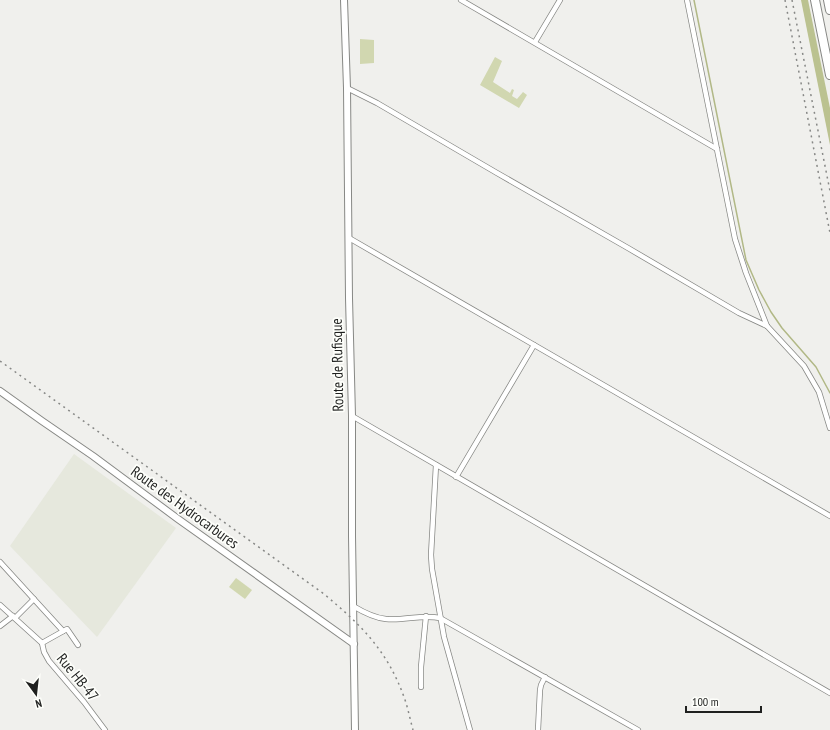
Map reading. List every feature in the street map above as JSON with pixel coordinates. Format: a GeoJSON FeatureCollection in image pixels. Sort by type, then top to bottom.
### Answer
{"type":"FeatureCollection","features":[{"type":"Feature","properties":{"kind":"highway"},"geometry":{"type":"LineString","coordinates":[[815,0],[830,75]]}},
{"type":"Feature","properties":{"kind":"highway"},"geometry":{"type":"LineString","coordinates":[[828,0],[830,10]]}},
{"type":"Feature","properties":{"kind":"main road","name":"Route de Rufisque"},"geometry":{"type":"LineString","coordinates":[[344,0],[347,88],[348,238],[352,416],[351,484],[355,730]]}},
{"type":"Feature","properties":{"kind":"main road","name":"Route des Hydrocarbures"},"geometry":{"type":"LineString","coordinates":[[0,391],[100,460],[160,506],[354,644]]}},
{"type":"Feature","properties":{"kind":"street"},"geometry":{"type":"LineString","coordinates":[[461,0],[717,149]]}},
{"type":"Feature","properties":{"kind":"street"},"geometry":{"type":"LineString","coordinates":[[535,42],[560,0]]}},
{"type":"Feature","properties":{"kind":"street"},"geometry":{"type":"LineString","coordinates":[[687,0],[735,239],[740,256],[767,326],[804,366],[819,392],[830,428]]}},
{"type":"Feature","properties":{"kind":"street"},"geometry":{"type":"LineString","coordinates":[[347,88],[739,313],[767,326]]}},
{"type":"Feature","properties":{"kind":"street"},"geometry":{"type":"LineString","coordinates":[[348,238],[830,516]]}},
{"type":"Feature","properties":{"kind":"street"},"geometry":{"type":"LineString","coordinates":[[456,477],[534,345]]}},
{"type":"Feature","properties":{"kind":"street"},"geometry":{"type":"LineString","coordinates":[[352,416],[830,693]]}},
{"type":"Feature","properties":{"kind":"street"},"geometry":{"type":"LineString","coordinates":[[436,465],[431,555],[432,569],[444,637],[470,730]]}},
{"type":"Feature","properties":{"kind":"street"},"geometry":{"type":"LineString","coordinates":[[0,562],[78,645]]}},
{"type":"Feature","properties":{"kind":"street"},"geometry":{"type":"LineString","coordinates":[[0,626],[14,617],[34,599]]}},
{"type":"Feature","properties":{"kind":"street","name":"Rue HB-47"},"geometry":{"type":"LineString","coordinates":[[0,605],[42,643],[48,661],[84,702],[105,730]]}},
{"type":"Feature","properties":{"kind":"street"},"geometry":{"type":"LineString","coordinates":[[353,606],[371,615],[384,619],[426,616],[440,618],[638,730]]}},
{"type":"Feature","properties":{"kind":"street"},"geometry":{"type":"LineString","coordinates":[[421,687],[420,667],[426,616]]}},
{"type":"Feature","properties":{"kind":"street"},"geometry":{"type":"LineString","coordinates":[[42,643],[65,630]]}},
{"type":"Feature","properties":{"kind":"street"},"geometry":{"type":"LineString","coordinates":[[538,730],[540,690],[545,677]]}},
{"type":"Feature","properties":{"kind":"shaded area"},"geometry":{"type":"Polygon","coordinates":[[[74,454],[176,528],[97,637],[10,546],[74,454]]]}},
{"type":"Feature","properties":{"kind":"green space"},"geometry":{"type":"Polygon","coordinates":[[[801,0],[808,0],[830,108],[830,145],[801,0]]]}},
{"type":"Feature","properties":{"kind":"green space"},"geometry":{"type":"Polygon","coordinates":[[[360,39],[374,40],[374,63],[360,64],[360,39]]]}},
{"type":"Feature","properties":{"kind":"green space"},"geometry":{"type":"Polygon","coordinates":[[[495,57],[502,61],[493,82],[510,93],[512,89],[514,90],[512,96],[517,99],[523,92],[527,95],[519,108],[480,85],[495,57]]]}},
{"type":"Feature","properties":{"kind":"green space"},"geometry":{"type":"Polygon","coordinates":[[[236,578],[252,590],[245,599],[229,587],[236,578]]]}},
{"type":"Feature","properties":{"kind":"waterway"},"geometry":{"type":"LineString","coordinates":[[694,0],[746,260],[759,290],[771,312],[782,328],[816,367],[830,393]]}},
{"type":"Feature","properties":{"kind":"railway"},"geometry":{"type":"LineString","coordinates":[[785,0],[830,233]]}},
{"type":"Feature","properties":{"kind":"railway"},"geometry":{"type":"LineString","coordinates":[[792,0],[830,191]]}},
{"type":"Feature","properties":{"kind":"railway"},"geometry":{"type":"LineString","coordinates":[[0,361],[324,594],[337,605],[372,640],[390,665],[404,697],[413,730]]}}]}
